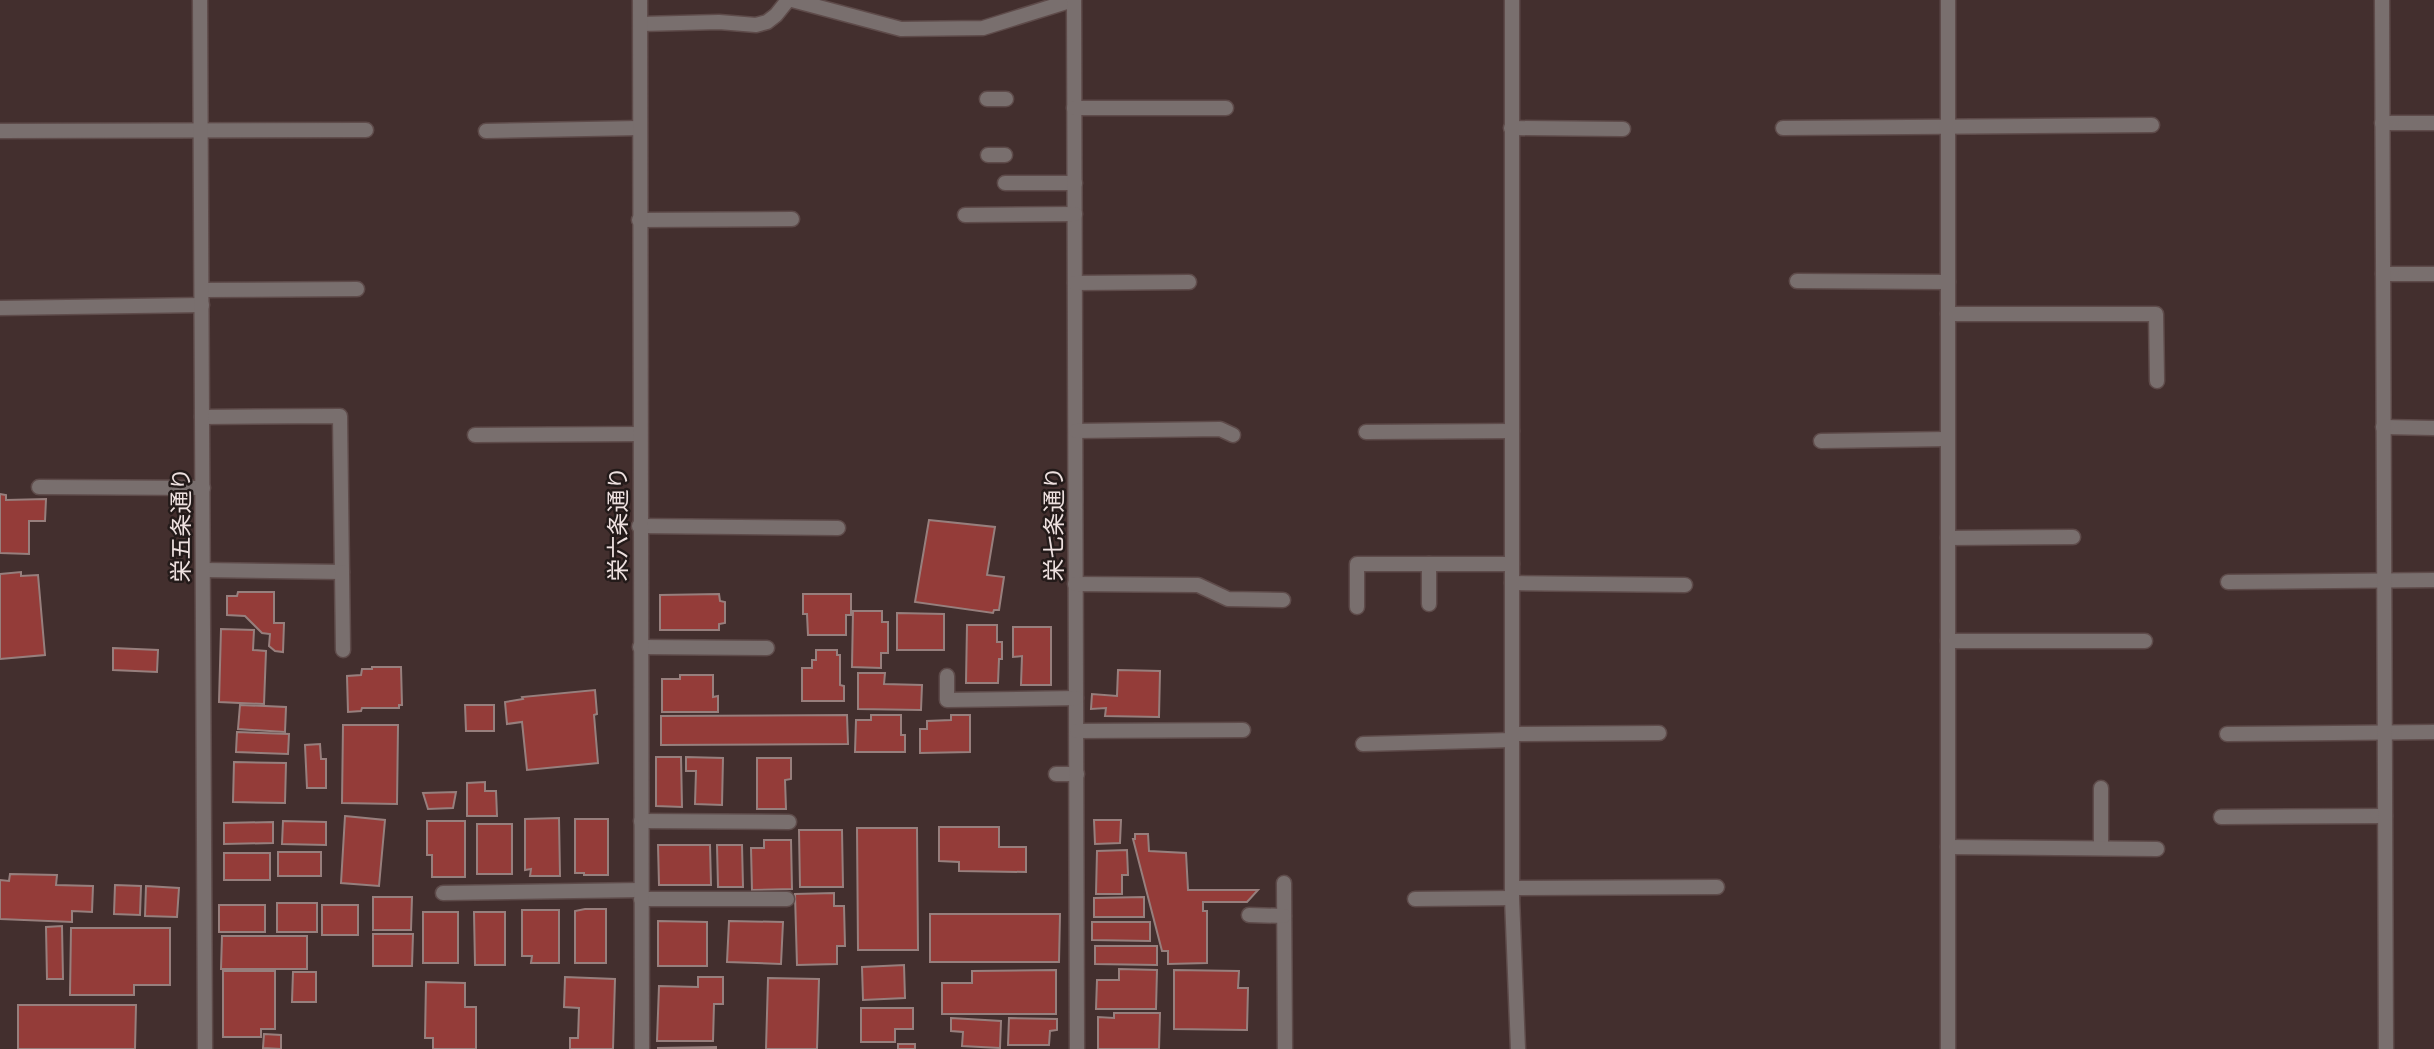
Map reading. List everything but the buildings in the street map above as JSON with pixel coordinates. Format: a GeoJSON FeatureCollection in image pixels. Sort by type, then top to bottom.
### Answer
{"type":"FeatureCollection","features":[{"type":"Feature","properties":{"kind":"street","name":"栄五条通り"},"geometry":{"type":"LineString","coordinates":[[200,0],[205,1049]]}},
{"type":"Feature","properties":{"kind":"street","name":"栄六条通り"},"geometry":{"type":"LineString","coordinates":[[640,0],[642,1049]]}},
{"type":"Feature","properties":{"kind":"street"},"geometry":{"type":"LineString","coordinates":[[640,24],[719,22],[756,25],[767,22],[790,0],[901,29],[983,27],[1074,0]]}},
{"type":"Feature","properties":{"kind":"street","name":"栄七条通り"},"geometry":{"type":"LineString","coordinates":[[1074,0],[1077,1049]]}},
{"type":"Feature","properties":{"kind":"street"},"geometry":{"type":"LineString","coordinates":[[1512,0],[1512,737],[1518,1049]]}},
{"type":"Feature","properties":{"kind":"street"},"geometry":{"type":"LineString","coordinates":[[1948,0],[1948,1049]]}},
{"type":"Feature","properties":{"kind":"street"},"geometry":{"type":"LineString","coordinates":[[2382,0],[2386,1049]]}},
{"type":"Feature","properties":{"kind":"street"},"geometry":{"type":"LineString","coordinates":[[987,99],[1006,99]]}},
{"type":"Feature","properties":{"kind":"street"},"geometry":{"type":"LineString","coordinates":[[1074,108],[1226,108]]}},
{"type":"Feature","properties":{"kind":"street"},"geometry":{"type":"LineString","coordinates":[[2382,123],[2434,123]]}},
{"type":"Feature","properties":{"kind":"street"},"geometry":{"type":"LineString","coordinates":[[1783,128],[2152,125]]}},
{"type":"Feature","properties":{"kind":"street"},"geometry":{"type":"LineString","coordinates":[[486,131],[639,128]]}},
{"type":"Feature","properties":{"kind":"street"},"geometry":{"type":"LineString","coordinates":[[1511,128],[1623,129]]}},
{"type":"Feature","properties":{"kind":"street"},"geometry":{"type":"LineString","coordinates":[[0,131],[366,130]]}},
{"type":"Feature","properties":{"kind":"street"},"geometry":{"type":"LineString","coordinates":[[988,155],[1005,155]]}},
{"type":"Feature","properties":{"kind":"street"},"geometry":{"type":"LineString","coordinates":[[1005,183],[1075,183]]}},
{"type":"Feature","properties":{"kind":"street"},"geometry":{"type":"LineString","coordinates":[[965,215],[1075,214]]}},
{"type":"Feature","properties":{"kind":"street"},"geometry":{"type":"LineString","coordinates":[[639,220],[792,219]]}},
{"type":"Feature","properties":{"kind":"street"},"geometry":{"type":"LineString","coordinates":[[2383,274],[2434,274]]}},
{"type":"Feature","properties":{"kind":"street"},"geometry":{"type":"LineString","coordinates":[[1797,281],[1948,282]]}},
{"type":"Feature","properties":{"kind":"street"},"geometry":{"type":"LineString","coordinates":[[1075,283],[1189,282]]}},
{"type":"Feature","properties":{"kind":"street"},"geometry":{"type":"LineString","coordinates":[[202,290],[357,289]]}},
{"type":"Feature","properties":{"kind":"street"},"geometry":{"type":"LineString","coordinates":[[0,308],[202,305]]}},
{"type":"Feature","properties":{"kind":"street"},"geometry":{"type":"LineString","coordinates":[[1948,314],[2156,314],[2157,381]]}},
{"type":"Feature","properties":{"kind":"street"},"geometry":{"type":"LineString","coordinates":[[202,417],[340,416],[343,650]]}},
{"type":"Feature","properties":{"kind":"street"},"geometry":{"type":"LineString","coordinates":[[2383,427],[2434,428]]}},
{"type":"Feature","properties":{"kind":"street"},"geometry":{"type":"LineString","coordinates":[[1076,430],[1220,429],[1233,435]]}},
{"type":"Feature","properties":{"kind":"street"},"geometry":{"type":"LineString","coordinates":[[1366,432],[1512,431]]}},
{"type":"Feature","properties":{"kind":"street"},"geometry":{"type":"LineString","coordinates":[[475,435],[640,434]]}},
{"type":"Feature","properties":{"kind":"street"},"geometry":{"type":"LineString","coordinates":[[1821,441],[1947,439]]}},
{"type":"Feature","properties":{"kind":"street"},"geometry":{"type":"LineString","coordinates":[[39,487],[203,488]]}},
{"type":"Feature","properties":{"kind":"street"},"geometry":{"type":"LineString","coordinates":[[639,526],[838,528]]}},
{"type":"Feature","properties":{"kind":"street"},"geometry":{"type":"LineString","coordinates":[[1948,538],[2073,537]]}},
{"type":"Feature","properties":{"kind":"street"},"geometry":{"type":"LineString","coordinates":[[1357,607],[1357,564],[1512,564]]}},
{"type":"Feature","properties":{"kind":"street"},"geometry":{"type":"LineString","coordinates":[[1429,564],[1429,604]]}},
{"type":"Feature","properties":{"kind":"street"},"geometry":{"type":"LineString","coordinates":[[204,570],[342,572]]}},
{"type":"Feature","properties":{"kind":"street"},"geometry":{"type":"LineString","coordinates":[[2228,582],[2434,580]]}},
{"type":"Feature","properties":{"kind":"street"},"geometry":{"type":"LineString","coordinates":[[1512,583],[1685,584]]}},
{"type":"Feature","properties":{"kind":"street"},"geometry":{"type":"LineString","coordinates":[[1075,584],[1198,585],[1228,599],[1283,600]]}},
{"type":"Feature","properties":{"kind":"street"},"geometry":{"type":"LineString","coordinates":[[1948,641],[2145,641]]}},
{"type":"Feature","properties":{"kind":"street"},"geometry":{"type":"LineString","coordinates":[[640,647],[767,648]]}},
{"type":"Feature","properties":{"kind":"street"},"geometry":{"type":"LineString","coordinates":[[947,676],[947,699],[1076,698]]}},
{"type":"Feature","properties":{"kind":"street"},"geometry":{"type":"LineString","coordinates":[[1077,731],[1243,730]]}},
{"type":"Feature","properties":{"kind":"street"},"geometry":{"type":"LineString","coordinates":[[2227,734],[2434,732]]}},
{"type":"Feature","properties":{"kind":"street"},"geometry":{"type":"LineString","coordinates":[[1363,744],[1659,733]]}},
{"type":"Feature","properties":{"kind":"street"},"geometry":{"type":"LineString","coordinates":[[1056,774],[1077,774]]}},
{"type":"Feature","properties":{"kind":"street"},"geometry":{"type":"LineString","coordinates":[[2101,788],[2101,848]]}},
{"type":"Feature","properties":{"kind":"street"},"geometry":{"type":"LineString","coordinates":[[2221,817],[2385,816]]}},
{"type":"Feature","properties":{"kind":"street"},"geometry":{"type":"LineString","coordinates":[[641,821],[789,821]]}},
{"type":"Feature","properties":{"kind":"street"},"geometry":{"type":"LineString","coordinates":[[1948,847],[2157,849]]}},
{"type":"Feature","properties":{"kind":"street"},"geometry":{"type":"LineString","coordinates":[[1284,883],[1285,1049]]}},
{"type":"Feature","properties":{"kind":"street"},"geometry":{"type":"LineString","coordinates":[[1415,899],[1513,893],[1717,887]]}},
{"type":"Feature","properties":{"kind":"street"},"geometry":{"type":"LineString","coordinates":[[443,893],[787,899]]}},
{"type":"Feature","properties":{"kind":"street"},"geometry":{"type":"LineString","coordinates":[[1248,915],[1284,916]]}}]}
